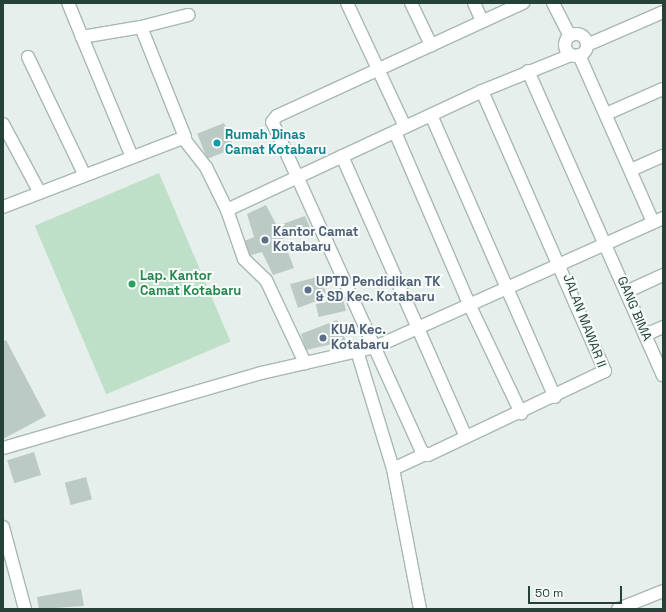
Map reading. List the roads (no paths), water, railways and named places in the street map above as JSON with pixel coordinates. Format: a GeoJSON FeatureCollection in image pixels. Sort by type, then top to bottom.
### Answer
{"type":"FeatureCollection","features":[{"type":"Feature","properties":{"kind":"street"},"geometry":{"type":"LineString","coordinates":[[68,3],[131,155]]}},
{"type":"Feature","properties":{"kind":"street"},"geometry":{"type":"LineString","coordinates":[[347,3],[378,69],[400,129],[470,306],[521,413]]}},
{"type":"Feature","properties":{"kind":"street"},"geometry":{"type":"LineString","coordinates":[[411,3],[431,45]]}},
{"type":"Feature","properties":{"kind":"street"},"geometry":{"type":"LineString","coordinates":[[474,3],[482,22]]}},
{"type":"Feature","properties":{"kind":"street"},"geometry":{"type":"LineString","coordinates":[[425,454],[272,122],[274,119],[378,69],[523,3]]}},
{"type":"Feature","properties":{"kind":"street"},"geometry":{"type":"LineString","coordinates":[[553,3],[569,35]]}},
{"type":"Feature","properties":{"kind":"street"},"geometry":{"type":"LineString","coordinates":[[227,210],[482,91],[528,71],[575,55],[586,44],[663,12]]}},
{"type":"Feature","properties":{"kind":"street"},"geometry":{"type":"LineString","coordinates":[[82,37],[141,27],[188,15]]}},
{"type":"Feature","properties":{"kind":"street"},"geometry":{"type":"LineString","coordinates":[[141,27],[186,134],[184,139]]}},
{"type":"Feature","properties":{"kind":"street"},"geometry":{"type":"LineString","coordinates":[[569,35],[584,37],[586,44]]}},
{"type":"Feature","properties":{"kind":"street"},"geometry":{"type":"LineString","coordinates":[[3,448],[305,363],[375,346],[470,306],[658,220],[631,170],[606,114],[575,55],[565,42],[569,35]]}},
{"type":"Feature","properties":{"kind":"street"},"geometry":{"type":"LineString","coordinates":[[28,57],[84,174]]}},
{"type":"Feature","properties":{"kind":"street","name":"GANG BIMA"},"geometry":{"type":"LineString","coordinates":[[528,71],[606,243],[663,375]]}},
{"type":"Feature","properties":{"kind":"street"},"geometry":{"type":"LineString","coordinates":[[606,114],[663,89]]}},
{"type":"Feature","properties":{"kind":"street"},"geometry":{"type":"LineString","coordinates":[[482,91],[561,264]]}},
{"type":"Feature","properties":{"kind":"street"},"geometry":{"type":"LineString","coordinates":[[393,469],[521,413],[555,396],[431,115]]}},
{"type":"Feature","properties":{"kind":"street"},"geometry":{"type":"LineString","coordinates":[[3,124],[40,193]]}},
{"type":"Feature","properties":{"kind":"street"},"geometry":{"type":"LineString","coordinates":[[3,207],[131,155],[184,139]]}},
{"type":"Feature","properties":{"kind":"street"},"geometry":{"type":"LineString","coordinates":[[184,139],[206,167],[227,210],[244,259],[266,280],[305,363]]}},
{"type":"Feature","properties":{"kind":"street"},"geometry":{"type":"LineString","coordinates":[[342,156],[466,437]]}},
{"type":"Feature","properties":{"kind":"street"},"geometry":{"type":"LineString","coordinates":[[631,170],[663,156]]}},
{"type":"Feature","properties":{"kind":"street","name":"JALAN MAWAR II"},"geometry":{"type":"LineString","coordinates":[[555,396],[605,371],[561,264]]}},
{"type":"Feature","properties":{"kind":"street"},"geometry":{"type":"LineString","coordinates":[[626,292],[663,275]]}},
{"type":"Feature","properties":{"kind":"street"},"geometry":{"type":"LineString","coordinates":[[645,335],[663,327]]}},
{"type":"Feature","properties":{"kind":"street"},"geometry":{"type":"LineString","coordinates":[[357,351],[393,469],[420,609]]}},
{"type":"Feature","properties":{"kind":"street"},"geometry":{"type":"LineString","coordinates":[[3,527],[25,609]]}},
{"type":"Feature","properties":{"kind":"street"},"geometry":{"type":"LineString","coordinates":[[618,609],[663,591]]}},
{"type":"Feature","properties":{"kind":"place","name":"Rumah Dinas Camat Kotabaru"},"geometry":{"type":"Point","coordinates":[217,143]}},
{"type":"Feature","properties":{"kind":"place","name":"Kantor Camat Kotabaru"},"geometry":{"type":"Point","coordinates":[265,240]}},
{"type":"Feature","properties":{"kind":"place","name":"Lap. Kantor Camat Kotabaru"},"geometry":{"type":"Point","coordinates":[132,284]}},
{"type":"Feature","properties":{"kind":"place","name":"UPTD Pendidikan TK & SD Kec. Kotabaru"},"geometry":{"type":"Point","coordinates":[308,290]}},
{"type":"Feature","properties":{"kind":"place","name":"KUA Kec. Kotabaru"},"geometry":{"type":"Point","coordinates":[323,338]}}]}
